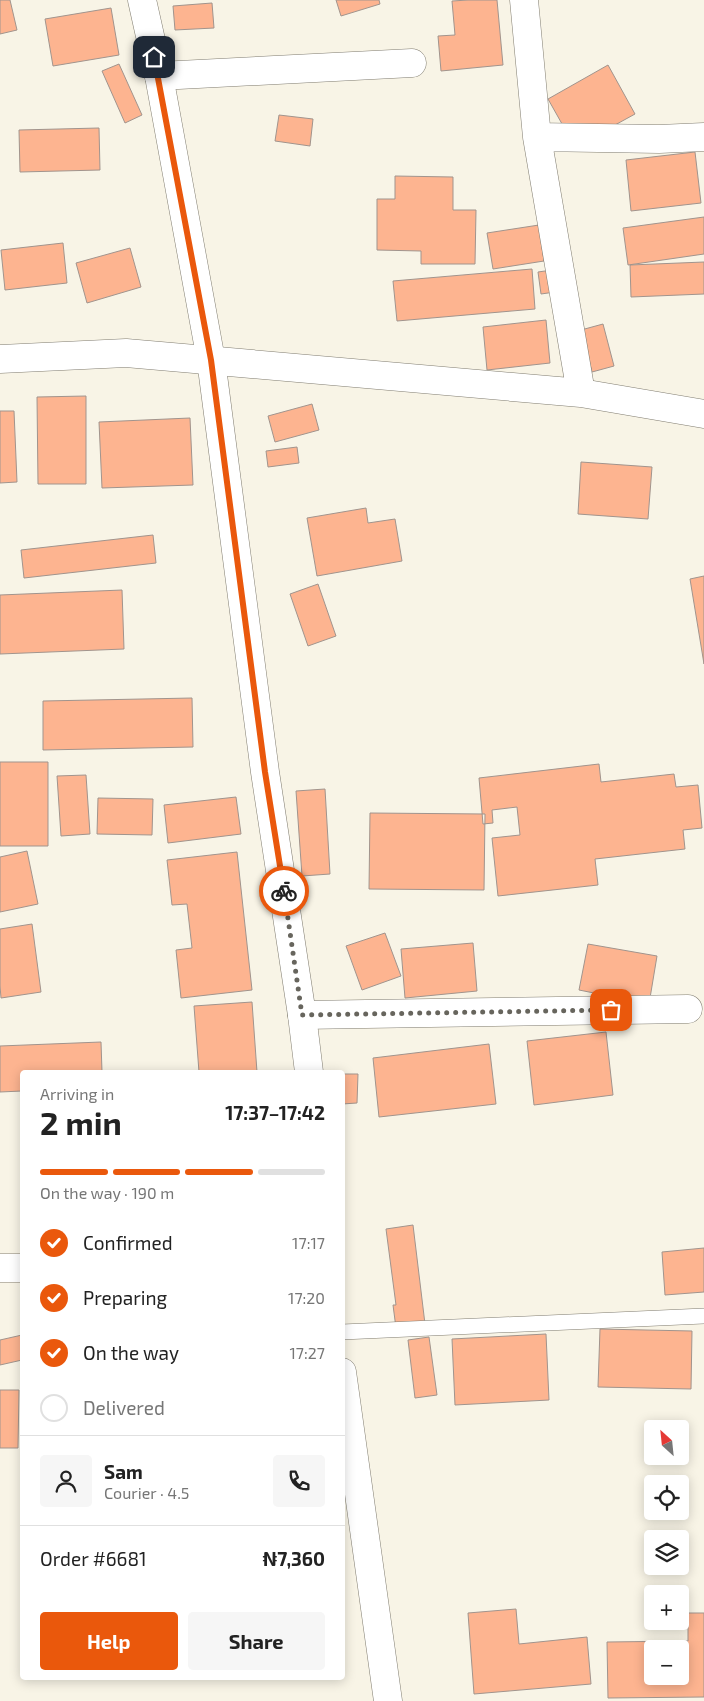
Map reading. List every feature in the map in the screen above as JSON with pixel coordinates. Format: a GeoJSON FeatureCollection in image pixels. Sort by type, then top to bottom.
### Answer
{"type":"FeatureCollection","features":[{"type":"Feature","properties":{"kind":"street"},"geometry":{"type":"LineString","coordinates":[[142,0],[159,76],[211,360],[265,772],[309,1070]]}},
{"type":"Feature","properties":{"kind":"street"},"geometry":{"type":"LineString","coordinates":[[524,0],[537,137],[581,393]]}},
{"type":"Feature","properties":{"kind":"street"},"geometry":{"type":"LineString","coordinates":[[159,76],[412,63]]}},
{"type":"Feature","properties":{"kind":"street"},"geometry":{"type":"LineString","coordinates":[[537,137],[659,139],[704,137]]}},
{"type":"Feature","properties":{"kind":"street"},"geometry":{"type":"LineString","coordinates":[[0,359],[126,353],[581,393],[704,414]]}},
{"type":"Feature","properties":{"kind":"street"},"geometry":{"type":"LineString","coordinates":[[302,1015],[688,1009]]}},
{"type":"Feature","properties":{"kind":"street"},"geometry":{"type":"LineString","coordinates":[[0,1268],[20,1268]]}},
{"type":"Feature","properties":{"kind":"street"},"geometry":{"type":"LineString","coordinates":[[345,1393],[388,1701]]}},
{"type":"Feature","properties":{"kind":"lane"},"geometry":{"type":"LineString","coordinates":[[345,1332],[704,1316]]}},
{"type":"Feature","properties":{"kind":"building"},"geometry":{"type":"Polygon","coordinates":[[[0,0],[10,0],[17,30],[0,34],[0,0]]]}},
{"type":"Feature","properties":{"kind":"building"},"geometry":{"type":"Polygon","coordinates":[[[336,0],[379,0],[380,4],[341,16],[336,0]]]}},
{"type":"Feature","properties":{"kind":"building"},"geometry":{"type":"Polygon","coordinates":[[[497,0],[503,65],[441,71],[438,36],[455,35],[452,1],[497,0]]]}},
{"type":"Feature","properties":{"kind":"building"},"geometry":{"type":"Polygon","coordinates":[[[212,3],[214,28],[175,30],[173,6],[212,3]]]}},
{"type":"Feature","properties":{"kind":"building"},"geometry":{"type":"Polygon","coordinates":[[[111,8],[119,55],[53,66],[45,19],[111,8]]]}},
{"type":"Feature","properties":{"kind":"building"},"geometry":{"type":"Polygon","coordinates":[[[119,64],[142,115],[125,123],[102,71],[119,64]]]}},
{"type":"Feature","properties":{"kind":"building"},"geometry":{"type":"Polygon","coordinates":[[[608,65],[635,114],[575,147],[548,99],[608,65]]]}},
{"type":"Feature","properties":{"kind":"building"},"geometry":{"type":"Polygon","coordinates":[[[279,115],[313,119],[310,146],[275,141],[279,115]]]}},
{"type":"Feature","properties":{"kind":"building"},"geometry":{"type":"Polygon","coordinates":[[[99,128],[100,170],[20,172],[19,130],[99,128]]]}},
{"type":"Feature","properties":{"kind":"building"},"geometry":{"type":"Polygon","coordinates":[[[695,152],[701,203],[631,211],[626,160],[695,152]]]}},
{"type":"Feature","properties":{"kind":"building"},"geometry":{"type":"Polygon","coordinates":[[[395,176],[453,177],[453,210],[476,210],[475,264],[421,264],[421,251],[377,250],[377,199],[395,199],[395,176]]]}},
{"type":"Feature","properties":{"kind":"building"},"geometry":{"type":"Polygon","coordinates":[[[704,217],[704,254],[628,265],[623,228],[704,217]]]}},
{"type":"Feature","properties":{"kind":"building"},"geometry":{"type":"Polygon","coordinates":[[[539,225],[544,261],[493,269],[487,233],[539,225]]]}},
{"type":"Feature","properties":{"kind":"building"},"geometry":{"type":"Polygon","coordinates":[[[63,243],[67,283],[5,290],[1,250],[63,243]]]}},
{"type":"Feature","properties":{"kind":"building"},"geometry":{"type":"Polygon","coordinates":[[[130,248],[141,287],[87,303],[76,263],[130,248]]]}},
{"type":"Feature","properties":{"kind":"building"},"geometry":{"type":"Polygon","coordinates":[[[704,262],[704,294],[631,297],[630,265],[704,262]]]}},
{"type":"Feature","properties":{"kind":"building"},"geometry":{"type":"Polygon","coordinates":[[[532,269],[535,309],[397,321],[393,281],[532,269]]]}},
{"type":"Feature","properties":{"kind":"building"},"geometry":{"type":"Polygon","coordinates":[[[559,269],[562,291],[541,294],[538,272],[559,269]]]}},
{"type":"Feature","properties":{"kind":"building"},"geometry":{"type":"Polygon","coordinates":[[[546,320],[550,363],[487,370],[483,327],[546,320]]]}},
{"type":"Feature","properties":{"kind":"building"},"geometry":{"type":"Polygon","coordinates":[[[603,324],[614,366],[592,372],[581,330],[603,324]]]}},
{"type":"Feature","properties":{"kind":"building"},"geometry":{"type":"Polygon","coordinates":[[[86,396],[86,484],[38,484],[37,397],[86,396]]]}},
{"type":"Feature","properties":{"kind":"building"},"geometry":{"type":"Polygon","coordinates":[[[312,404],[319,430],[275,442],[268,416],[312,404]]]}},
{"type":"Feature","properties":{"kind":"building"},"geometry":{"type":"Polygon","coordinates":[[[0,411],[14,411],[17,482],[0,483],[0,411]]]}},
{"type":"Feature","properties":{"kind":"building"},"geometry":{"type":"Polygon","coordinates":[[[190,418],[193,485],[102,488],[99,422],[190,418]]]}},
{"type":"Feature","properties":{"kind":"building"},"geometry":{"type":"Polygon","coordinates":[[[297,447],[299,463],[268,467],[266,451],[297,447]]]}},
{"type":"Feature","properties":{"kind":"building"},"geometry":{"type":"Polygon","coordinates":[[[581,462],[652,467],[648,519],[578,514],[581,462]]]}},
{"type":"Feature","properties":{"kind":"building"},"geometry":{"type":"Polygon","coordinates":[[[366,508],[368,523],[395,519],[402,561],[317,576],[307,518],[366,508]]]}},
{"type":"Feature","properties":{"kind":"building"},"geometry":{"type":"Polygon","coordinates":[[[153,535],[156,563],[24,578],[21,550],[153,535]]]}},
{"type":"Feature","properties":{"kind":"building"},"geometry":{"type":"Polygon","coordinates":[[[704,576],[704,664],[690,579],[704,576]]]}},
{"type":"Feature","properties":{"kind":"building"},"geometry":{"type":"Polygon","coordinates":[[[318,584],[336,636],[308,646],[290,594],[318,584]]]}},
{"type":"Feature","properties":{"kind":"building"},"geometry":{"type":"Polygon","coordinates":[[[122,590],[124,649],[0,654],[0,595],[122,590]]]}},
{"type":"Feature","properties":{"kind":"building"},"geometry":{"type":"Polygon","coordinates":[[[192,698],[193,747],[43,750],[43,701],[192,698]]]}},
{"type":"Feature","properties":{"kind":"building"},"geometry":{"type":"Polygon","coordinates":[[[0,762],[48,762],[48,846],[0,846],[0,762]]]}},
{"type":"Feature","properties":{"kind":"building"},"geometry":{"type":"Polygon","coordinates":[[[599,764],[601,782],[674,774],[676,787],[698,785],[702,828],[683,830],[685,849],[595,859],[598,885],[498,896],[492,838],[520,835],[517,807],[492,810],[493,823],[483,824],[479,778],[599,764]]]}},
{"type":"Feature","properties":{"kind":"building"},"geometry":{"type":"Polygon","coordinates":[[[86,775],[90,834],[61,836],[57,776],[86,775]]]}},
{"type":"Feature","properties":{"kind":"building"},"geometry":{"type":"Polygon","coordinates":[[[325,789],[330,874],[302,876],[296,791],[325,789]]]}},
{"type":"Feature","properties":{"kind":"building"},"geometry":{"type":"Polygon","coordinates":[[[236,797],[241,834],[168,843],[164,805],[236,797]]]}},
{"type":"Feature","properties":{"kind":"building"},"geometry":{"type":"Polygon","coordinates":[[[98,798],[153,799],[152,835],[97,834],[98,798]]]}},
{"type":"Feature","properties":{"kind":"building"},"geometry":{"type":"Polygon","coordinates":[[[370,813],[485,814],[484,890],[369,889],[370,813]]]}},
{"type":"Feature","properties":{"kind":"building"},"geometry":{"type":"Polygon","coordinates":[[[27,851],[38,904],[0,912],[0,857],[27,851]]]}},
{"type":"Feature","properties":{"kind":"building"},"geometry":{"type":"Polygon","coordinates":[[[237,852],[252,990],[181,998],[176,950],[192,948],[187,904],[172,905],[167,860],[237,852]]]}},
{"type":"Feature","properties":{"kind":"building"},"geometry":{"type":"Polygon","coordinates":[[[32,924],[41,992],[1,998],[0,929],[32,924]]]}},
{"type":"Feature","properties":{"kind":"building"},"geometry":{"type":"Polygon","coordinates":[[[385,933],[401,976],[362,990],[346,946],[385,933]]]}},
{"type":"Feature","properties":{"kind":"building"},"geometry":{"type":"Polygon","coordinates":[[[473,943],[477,991],[405,998],[401,949],[473,943]]]}},
{"type":"Feature","properties":{"kind":"building"},"geometry":{"type":"Polygon","coordinates":[[[588,944],[657,956],[649,1004],[579,990],[588,944]]]}},
{"type":"Feature","properties":{"kind":"building"},"geometry":{"type":"Polygon","coordinates":[[[252,1002],[257,1070],[199,1070],[194,1006],[252,1002]]]}},
{"type":"Feature","properties":{"kind":"building"},"geometry":{"type":"Polygon","coordinates":[[[606,1032],[613,1095],[534,1105],[527,1041],[606,1032]]]}},
{"type":"Feature","properties":{"kind":"building"},"geometry":{"type":"Polygon","coordinates":[[[101,1042],[102,1070],[20,1070],[20,1091],[0,1092],[0,1046],[101,1042]]]}},
{"type":"Feature","properties":{"kind":"building"},"geometry":{"type":"Polygon","coordinates":[[[489,1044],[496,1104],[379,1117],[373,1058],[489,1044]]]}},
{"type":"Feature","properties":{"kind":"building"},"geometry":{"type":"Polygon","coordinates":[[[345,1074],[358,1074],[357,1103],[345,1104],[345,1074]]]}},
{"type":"Feature","properties":{"kind":"building"},"geometry":{"type":"Polygon","coordinates":[[[413,1225],[425,1324],[396,1328],[393,1305],[396,1305],[386,1229],[413,1225]]]}},
{"type":"Feature","properties":{"kind":"building"},"geometry":{"type":"Polygon","coordinates":[[[704,1248],[704,1292],[665,1295],[662,1252],[704,1248]]]}},
{"type":"Feature","properties":{"kind":"building"},"geometry":{"type":"Polygon","coordinates":[[[600,1329],[692,1331],[691,1389],[598,1387],[600,1329]]]}},
{"type":"Feature","properties":{"kind":"building"},"geometry":{"type":"Polygon","coordinates":[[[546,1334],[549,1400],[455,1405],[452,1339],[546,1334]]]}},
{"type":"Feature","properties":{"kind":"building"},"geometry":{"type":"Polygon","coordinates":[[[20,1335],[20,1360],[0,1365],[0,1340],[20,1335]]]}},
{"type":"Feature","properties":{"kind":"building"},"geometry":{"type":"Polygon","coordinates":[[[429,1337],[437,1395],[415,1398],[408,1340],[429,1337]]]}},
{"type":"Feature","properties":{"kind":"building"},"geometry":{"type":"Polygon","coordinates":[[[0,1390],[19,1390],[18,1448],[0,1448],[0,1390]]]}},
{"type":"Feature","properties":{"kind":"building"},"geometry":{"type":"Polygon","coordinates":[[[516,1609],[519,1644],[587,1637],[591,1684],[474,1694],[468,1613],[516,1609]]]}},
{"type":"Feature","properties":{"kind":"building"},"geometry":{"type":"Polygon","coordinates":[[[689,1613],[704,1613],[704,1697],[608,1698],[607,1642],[644,1642],[644,1685],[689,1685],[689,1613]]]}},
{"type":"Feature","properties":{"kind":"way so far"},"geometry":{"type":"LineString","coordinates":[[284,891],[302,1015],[611,1010]]}},
{"type":"Feature","properties":{"kind":"route"},"geometry":{"type":"LineString","coordinates":[[154,57],[211,360],[265,772],[284,891]]}}]}
